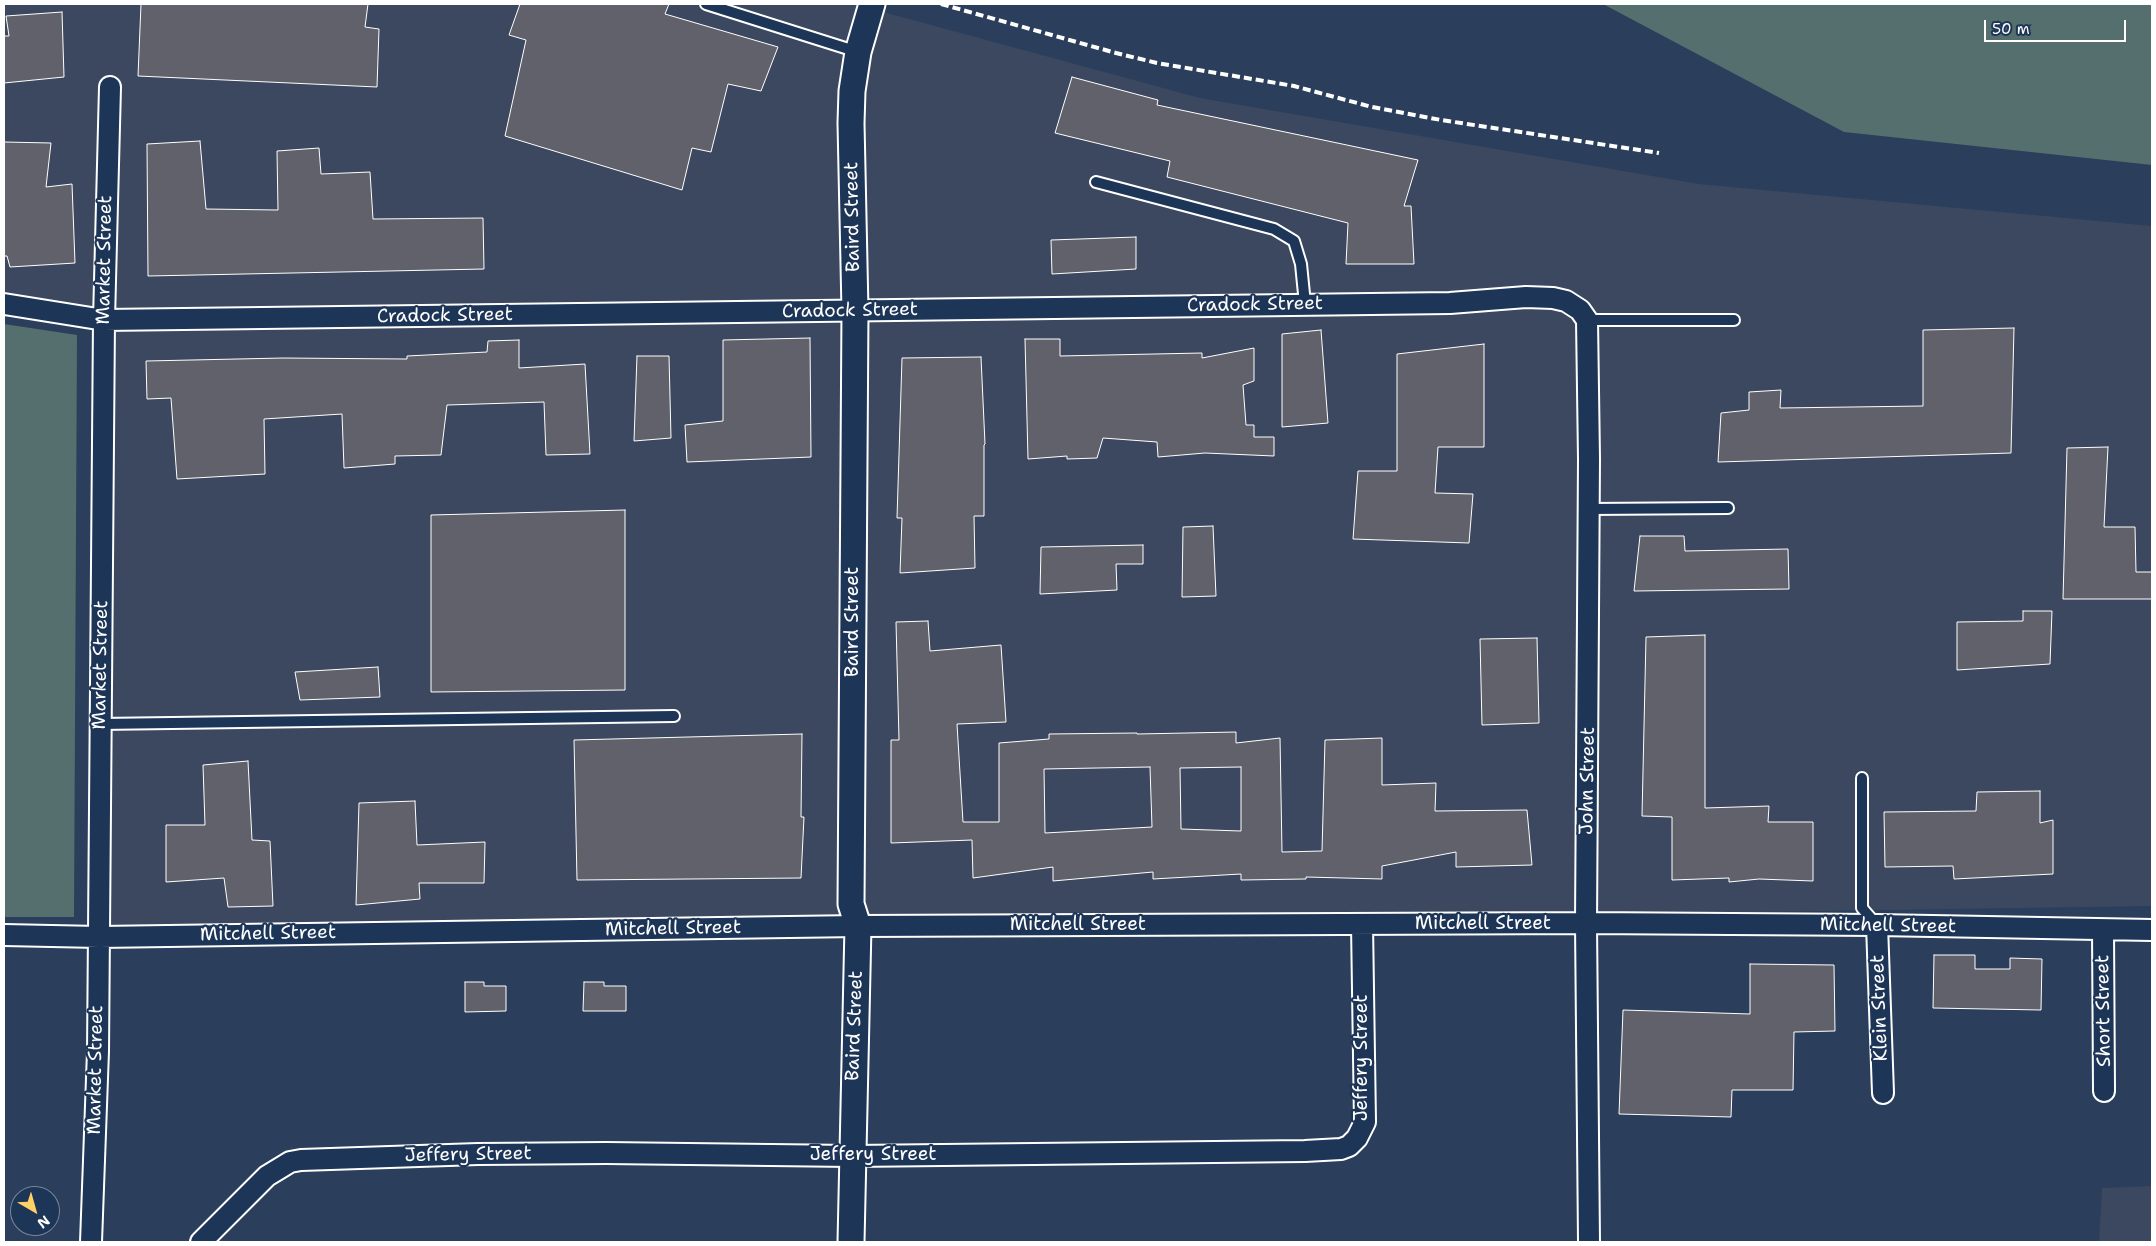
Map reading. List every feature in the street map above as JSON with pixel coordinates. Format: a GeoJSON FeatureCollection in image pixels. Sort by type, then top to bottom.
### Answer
{"type":"FeatureCollection","features":[{"type":"Feature","properties":{"kind":"street","name":"Baird Street"},"geometry":{"type":"LineString","coordinates":[[851,1242],[858,926],[852,904],[855,311],[851,123],[852,91],[858,52],[872,4]]}},
{"type":"Feature","properties":{"kind":"street","name":"Market Street"},"geometry":{"type":"LineString","coordinates":[[91,1242],[98,1051],[104,320],[110,87]]}},
{"type":"Feature","properties":{"kind":"street","name":"Cradock Street"},"geometry":{"type":"LineString","coordinates":[[4,304],[104,320],[1450,303],[1501,298],[1553,298],[1566,301],[1580,310],[1587,320]]}},
{"type":"Feature","properties":{"kind":"street","name":"John Street"},"geometry":{"type":"LineString","coordinates":[[1587,320],[1589,509],[1586,923],[1589,1242]]}},
{"type":"Feature","properties":{"kind":"street","name":"Mitchell Street"},"geometry":{"type":"LineString","coordinates":[[4,936],[99,937],[858,926],[1586,923],[1877,925],[2152,930]]}},
{"type":"Feature","properties":{"kind":"street","name":"Jeffery Street"},"geometry":{"type":"LineString","coordinates":[[201,1242],[267,1176],[290,1162],[301,1160],[478,1154],[596,1153],[852,1156],[1305,1152],[1333,1151],[1346,1148],[1360,1135],[1365,1122],[1362,924]]}},
{"type":"Feature","properties":{"kind":"street","name":"Klein Street"},"geometry":{"type":"LineString","coordinates":[[1877,925],[1883,1093]]}},
{"type":"Feature","properties":{"kind":"street","name":"Short Street"},"geometry":{"type":"LineString","coordinates":[[2103,930],[2104,1091]]}},
{"type":"Feature","properties":{"kind":"lane"},"geometry":{"type":"LineString","coordinates":[[706,4],[858,52]]}},
{"type":"Feature","properties":{"kind":"lane"},"geometry":{"type":"LineString","coordinates":[[1096,182],[1274,229],[1294,241],[1301,264],[1305,304]]}},
{"type":"Feature","properties":{"kind":"lane"},"geometry":{"type":"LineString","coordinates":[[1587,320],[1734,320]]}},
{"type":"Feature","properties":{"kind":"lane"},"geometry":{"type":"LineString","coordinates":[[1589,509],[1728,508]]}},
{"type":"Feature","properties":{"kind":"lane"},"geometry":{"type":"LineString","coordinates":[[100,724],[674,716]]}},
{"type":"Feature","properties":{"kind":"lane"},"geometry":{"type":"LineString","coordinates":[[1862,778],[1862,908],[1877,925]]}},
{"type":"Feature","properties":{"kind":"shaded area"},"geometry":{"type":"Polygon","coordinates":[[[4,4],[854,4],[1200,98],[1699,184],[2152,226],[2152,906],[99,937],[104,320],[4,297],[4,4]]]}},
{"type":"Feature","properties":{"kind":"shaded area"},"geometry":{"type":"Polygon","coordinates":[[[2152,1186],[2152,1242],[2099,1242],[2102,1188],[2152,1186]]]}},
{"type":"Feature","properties":{"kind":"green space"},"geometry":{"type":"Polygon","coordinates":[[[1603,4],[2152,4],[2152,165],[1844,132],[1603,4]]]}},
{"type":"Feature","properties":{"kind":"green space"},"geometry":{"type":"Polygon","coordinates":[[[4,324],[77,335],[74,917],[4,917],[4,324]]]}},
{"type":"Feature","properties":{"kind":"building"},"geometry":{"type":"Polygon","coordinates":[[[141,4],[368,4],[365,27],[379,29],[377,87],[138,76],[141,4]]]}},
{"type":"Feature","properties":{"kind":"building"},"geometry":{"type":"Polygon","coordinates":[[[520,4],[669,4],[665,14],[778,47],[761,91],[728,84],[711,152],[692,148],[682,190],[505,136],[526,40],[509,35],[520,4]]]}},
{"type":"Feature","properties":{"kind":"building"},"geometry":{"type":"Polygon","coordinates":[[[62,12],[64,77],[4,83],[4,36],[9,36],[6,16],[62,12]]]}},
{"type":"Feature","properties":{"kind":"building"},"geometry":{"type":"Polygon","coordinates":[[[1072,77],[1158,100],[1157,105],[1418,160],[1404,206],[1411,206],[1414,264],[1346,264],[1348,223],[1167,177],[1170,161],[1055,133],[1072,77]]]}},
{"type":"Feature","properties":{"kind":"building"},"geometry":{"type":"Polygon","coordinates":[[[200,141],[206,209],[278,210],[277,151],[319,148],[321,174],[370,172],[373,219],[483,218],[484,269],[148,276],[147,144],[200,141]]]}},
{"type":"Feature","properties":{"kind":"building"},"geometry":{"type":"Polygon","coordinates":[[[4,142],[51,143],[46,187],[72,184],[75,263],[10,267],[7,256],[4,256],[4,142]]]}},
{"type":"Feature","properties":{"kind":"building"},"geometry":{"type":"Polygon","coordinates":[[[1136,237],[1136,269],[1052,274],[1051,240],[1136,237]]]}},
{"type":"Feature","properties":{"kind":"building"},"geometry":{"type":"Polygon","coordinates":[[[2014,328],[2011,453],[1718,462],[1721,413],[1749,410],[1749,392],[1781,390],[1780,408],[1923,406],[1923,330],[2014,328]]]}},
{"type":"Feature","properties":{"kind":"building"},"geometry":{"type":"Polygon","coordinates":[[[1321,330],[1328,423],[1282,427],[1282,334],[1321,330]]]}},
{"type":"Feature","properties":{"kind":"building"},"geometry":{"type":"Polygon","coordinates":[[[810,338],[811,457],[687,462],[685,425],[723,421],[723,340],[810,338]]]}},
{"type":"Feature","properties":{"kind":"building"},"geometry":{"type":"Polygon","coordinates":[[[1025,339],[1060,339],[1060,356],[1202,353],[1202,358],[1254,348],[1254,381],[1243,385],[1246,425],[1254,425],[1254,437],[1274,437],[1274,456],[1205,453],[1158,457],[1157,442],[1103,438],[1097,458],[1067,459],[1067,456],[1028,459],[1025,339]]]}},
{"type":"Feature","properties":{"kind":"building"},"geometry":{"type":"Polygon","coordinates":[[[519,340],[519,368],[585,364],[590,454],[546,455],[544,402],[447,405],[441,455],[395,456],[395,464],[344,468],[342,414],[264,419],[265,474],[177,479],[171,398],[147,399],[146,361],[283,358],[407,359],[407,356],[487,352],[488,341],[519,340]]]}},
{"type":"Feature","properties":{"kind":"building"},"geometry":{"type":"Polygon","coordinates":[[[1484,344],[1484,447],[1438,447],[1435,493],[1473,494],[1469,543],[1353,539],[1358,471],[1397,471],[1397,354],[1484,344]]]}},
{"type":"Feature","properties":{"kind":"building"},"geometry":{"type":"Polygon","coordinates":[[[637,356],[669,356],[671,438],[634,441],[637,356]]]}},
{"type":"Feature","properties":{"kind":"building"},"geometry":{"type":"Polygon","coordinates":[[[981,357],[985,444],[984,516],[974,516],[975,568],[900,573],[902,518],[897,518],[902,358],[981,357]]]}},
{"type":"Feature","properties":{"kind":"building"},"geometry":{"type":"Polygon","coordinates":[[[2108,447],[2104,527],[2135,527],[2136,572],[2152,572],[2152,599],[2063,599],[2067,448],[2108,447]]]}},
{"type":"Feature","properties":{"kind":"building"},"geometry":{"type":"Polygon","coordinates":[[[625,510],[625,690],[431,692],[431,515],[625,510]]]}},
{"type":"Feature","properties":{"kind":"building"},"geometry":{"type":"Polygon","coordinates":[[[1213,526],[1216,596],[1182,597],[1183,527],[1213,526]]]}},
{"type":"Feature","properties":{"kind":"building"},"geometry":{"type":"Polygon","coordinates":[[[1640,536],[1684,536],[1685,551],[1788,549],[1789,589],[1634,591],[1640,536]]]}},
{"type":"Feature","properties":{"kind":"building"},"geometry":{"type":"Polygon","coordinates":[[[1143,545],[1143,564],[1116,564],[1117,590],[1040,594],[1041,547],[1143,545]]]}},
{"type":"Feature","properties":{"kind":"building"},"geometry":{"type":"Polygon","coordinates":[[[2023,611],[2052,611],[2050,664],[1957,670],[1957,622],[2023,621],[2023,611]]]}},
{"type":"Feature","properties":{"kind":"building"},"geometry":{"type":"Polygon","coordinates":[[[928,621],[930,651],[1001,645],[1006,722],[957,724],[963,822],[999,822],[999,743],[1049,739],[1049,734],[1236,732],[1236,743],[1280,738],[1282,852],[1322,851],[1325,740],[1382,738],[1382,785],[1436,783],[1435,811],[1527,810],[1532,865],[1456,867],[1456,852],[1382,866],[1382,879],[1306,877],[1306,879],[1241,880],[1241,874],[1153,879],[1153,872],[1053,881],[1053,867],[973,878],[972,840],[891,843],[891,740],[899,740],[896,622],[928,621]],[[1150,767],[1044,769],[1045,833],[1152,827],[1150,767]],[[1241,767],[1180,768],[1181,829],[1241,831],[1241,767]]]}},
{"type":"Feature","properties":{"kind":"building"},"geometry":{"type":"Polygon","coordinates":[[[1705,635],[1705,808],[1769,806],[1768,822],[1813,822],[1813,881],[1759,879],[1729,882],[1729,878],[1672,880],[1672,817],[1642,816],[1646,637],[1705,635]]]}},
{"type":"Feature","properties":{"kind":"building"},"geometry":{"type":"Polygon","coordinates":[[[1537,638],[1539,723],[1482,725],[1480,639],[1537,638]]]}},
{"type":"Feature","properties":{"kind":"building"},"geometry":{"type":"Polygon","coordinates":[[[378,667],[380,697],[300,700],[295,672],[378,667]]]}},
{"type":"Feature","properties":{"kind":"building"},"geometry":{"type":"Polygon","coordinates":[[[802,734],[801,817],[804,817],[801,878],[577,880],[574,740],[802,734]]]}},
{"type":"Feature","properties":{"kind":"building"},"geometry":{"type":"Polygon","coordinates":[[[248,761],[252,840],[270,841],[273,906],[228,907],[224,878],[166,882],[166,825],[205,825],[203,765],[248,761]]]}},
{"type":"Feature","properties":{"kind":"building"},"geometry":{"type":"Polygon","coordinates":[[[2040,791],[2040,823],[2053,820],[2053,874],[1954,879],[1953,866],[1885,867],[1884,812],[1976,811],[1977,792],[2040,791]]]}},
{"type":"Feature","properties":{"kind":"building"},"geometry":{"type":"Polygon","coordinates":[[[415,801],[417,845],[485,842],[484,883],[419,883],[420,899],[356,905],[359,803],[415,801]]]}},
{"type":"Feature","properties":{"kind":"building"},"geometry":{"type":"Polygon","coordinates":[[[1934,955],[1975,955],[1975,969],[2010,969],[2010,958],[2042,959],[2041,1010],[1933,1008],[1934,955]]]}},
{"type":"Feature","properties":{"kind":"building"},"geometry":{"type":"Polygon","coordinates":[[[1750,964],[1834,965],[1835,1031],[1794,1032],[1793,1090],[1732,1090],[1731,1117],[1619,1114],[1623,1010],[1750,1014],[1750,964]]]}},
{"type":"Feature","properties":{"kind":"building"},"geometry":{"type":"Polygon","coordinates":[[[465,982],[484,982],[484,986],[506,986],[506,1011],[465,1012],[465,982]]]}},
{"type":"Feature","properties":{"kind":"building"},"geometry":{"type":"Polygon","coordinates":[[[584,982],[604,982],[604,986],[626,986],[626,1011],[583,1011],[584,982]]]}},
{"type":"Feature","properties":{"kind":"railway"},"geometry":{"type":"LineString","coordinates":[[941,4],[1157,63],[1294,86],[1372,107],[1441,120],[1659,153]]}}]}
